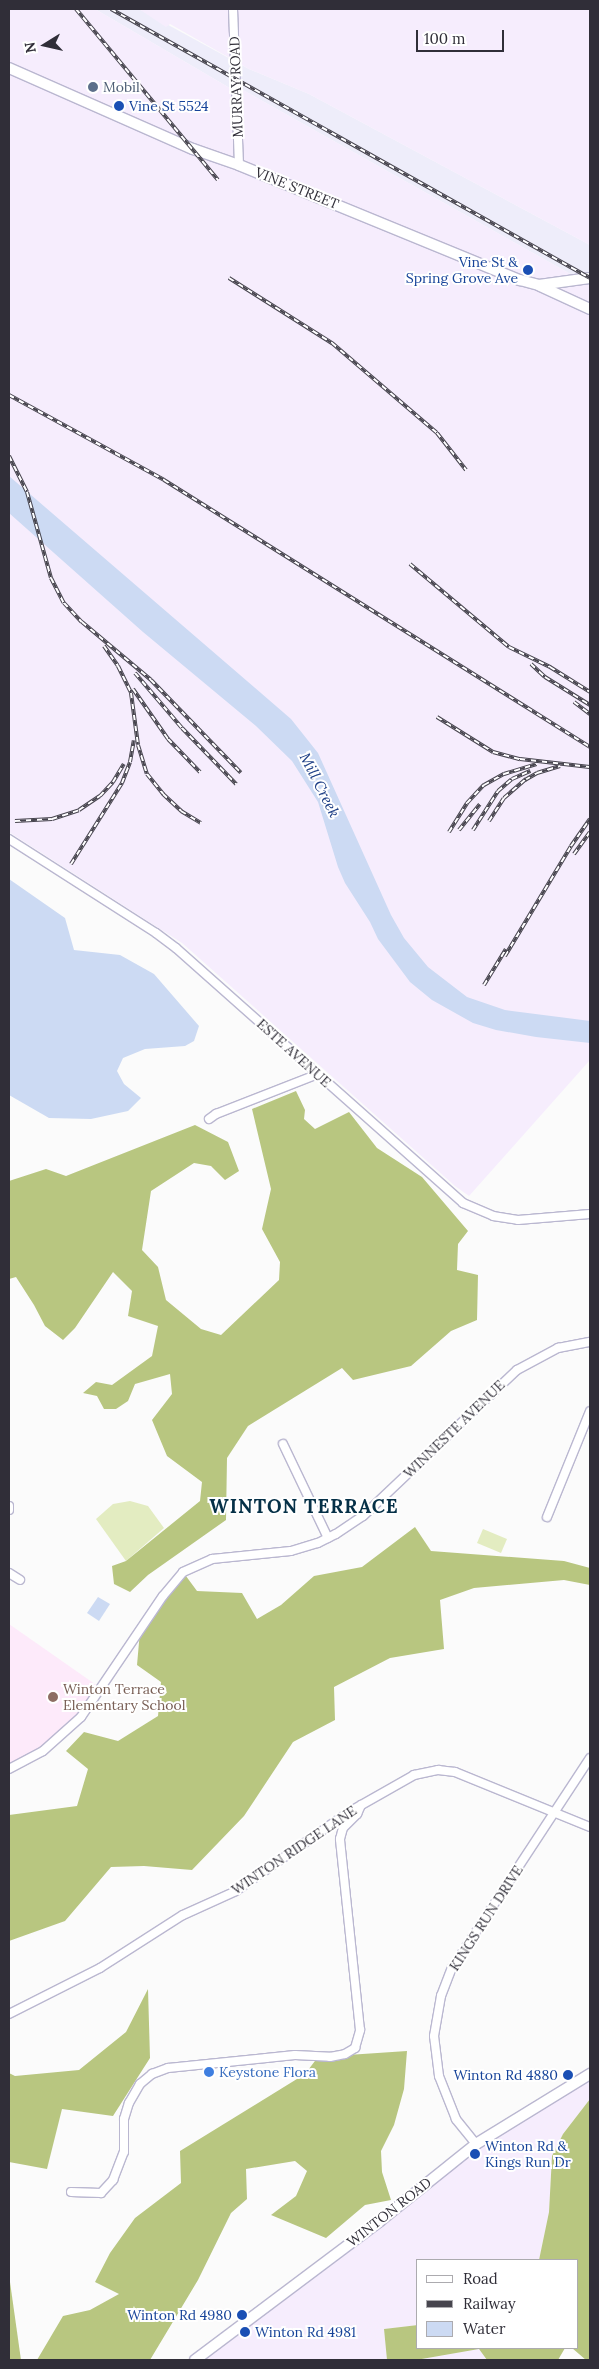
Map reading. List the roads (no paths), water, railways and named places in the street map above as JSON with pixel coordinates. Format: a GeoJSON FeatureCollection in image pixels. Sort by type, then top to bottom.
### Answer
{"type":"FeatureCollection","features":[{"type":"Feature","properties":{"kind":"main road","name":"VINE STREET"},"geometry":{"type":"LineString","coordinates":[[9,68],[193,149],[239,165],[520,280],[539,285],[590,278]]}},
{"type":"Feature","properties":{"kind":"main road"},"geometry":{"type":"LineString","coordinates":[[539,285],[590,309]]}},
{"type":"Feature","properties":{"kind":"main road","name":"WINTON ROAD"},"geometry":{"type":"LineString","coordinates":[[195,2360],[380,2221],[476,2144],[590,2074]]}},
{"type":"Feature","properties":{"kind":"street","name":"MURRAY ROAD"},"geometry":{"type":"LineString","coordinates":[[233,9],[239,165]]}},
{"type":"Feature","properties":{"kind":"street","name":"ESTE AVENUE"},"geometry":{"type":"LineString","coordinates":[[9,839],[156,933],[452,1194],[470,1207],[494,1216],[518,1220],[590,1214]]}},
{"type":"Feature","properties":{"kind":"street"},"geometry":{"type":"LineString","coordinates":[[209,1119],[216,1114],[318,1074]]}},
{"type":"Feature","properties":{"kind":"street","name":"WINNESTE AVENUE"},"geometry":{"type":"LineString","coordinates":[[9,1769],[43,1751],[81,1718],[163,1596],[183,1572],[212,1559],[282,1553],[308,1547],[328,1538],[364,1516],[517,1370],[558,1348],[590,1342]]}},
{"type":"Feature","properties":{"kind":"street"},"geometry":{"type":"LineString","coordinates":[[547,1516],[590,1411]]}},
{"type":"Feature","properties":{"kind":"street"},"geometry":{"type":"LineString","coordinates":[[283,1444],[328,1538]]}},
{"type":"Feature","properties":{"kind":"street"},"geometry":{"type":"LineString","coordinates":[[9,1573],[20,1580]]}},
{"type":"Feature","properties":{"kind":"street","name":"KINGS RUN DRIVE"},"geometry":{"type":"LineString","coordinates":[[476,2144],[450,2107],[439,2076],[434,2043],[437,2012],[452,1968],[590,1758]]}},
{"type":"Feature","properties":{"kind":"street","name":"WINTON RIDGE LANE"},"geometry":{"type":"LineString","coordinates":[[9,2014],[100,1968],[183,1915],[236,1892],[361,1805],[414,1774],[438,1770],[455,1772],[590,1827]]}},
{"type":"Feature","properties":{"kind":"street"},"geometry":{"type":"LineString","coordinates":[[70,2192],[101,2193],[113,2180],[122,2160],[124,2119],[128,2103],[140,2084],[152,2074],[168,2068],[295,2055],[330,2057],[345,2054],[355,2048],[359,2041],[360,2030],[340,1839],[343,1828],[358,1814],[361,1805]]}},
{"type":"Feature","properties":{"kind":"water","name":"Mill Creek"},"geometry":{"type":"Polygon","coordinates":[[[9,476],[291,719],[318,753],[391,915],[404,938],[428,967],[467,997],[505,1010],[590,1021],[590,1043],[536,1037],[496,1030],[473,1023],[432,1000],[410,982],[378,939],[370,922],[345,883],[338,867],[318,802],[292,761],[256,726],[143,632],[9,513],[9,476]]]}},
{"type":"Feature","properties":{"kind":"water"},"geometry":{"type":"Polygon","coordinates":[[[9,879],[65,918],[74,950],[120,955],[154,974],[199,1026],[194,1041],[185,1046],[145,1049],[123,1058],[117,1071],[124,1084],[141,1098],[128,1111],[91,1119],[49,1118],[9,1095],[9,879]]]}},
{"type":"Feature","properties":{"kind":"water"},"geometry":{"type":"Polygon","coordinates":[[[98,1597],[110,1604],[99,1621],[87,1613],[98,1597]]]}},
{"type":"Feature","properties":{"kind":"railway"},"geometry":{"type":"LineString","coordinates":[[76,9],[218,180]]}},
{"type":"Feature","properties":{"kind":"railway"},"geometry":{"type":"LineString","coordinates":[[111,9],[590,278]]}},
{"type":"Feature","properties":{"kind":"railway"},"geometry":{"type":"LineString","coordinates":[[229,278],[332,343],[437,433],[466,470]]}},
{"type":"Feature","properties":{"kind":"railway"},"geometry":{"type":"LineString","coordinates":[[9,395],[164,480],[590,747]]}},
{"type":"Feature","properties":{"kind":"railway"},"geometry":{"type":"LineString","coordinates":[[9,456],[27,492],[51,578],[64,603],[82,622],[151,680],[241,773]]}},
{"type":"Feature","properties":{"kind":"railway"},"geometry":{"type":"LineString","coordinates":[[410,564],[509,647],[550,667],[590,692]]}},
{"type":"Feature","properties":{"kind":"railway"},"geometry":{"type":"LineString","coordinates":[[104,646],[118,666],[131,693],[138,745],[147,774],[163,794],[181,811],[201,823]]}},
{"type":"Feature","properties":{"kind":"railway"},"geometry":{"type":"LineString","coordinates":[[531,664],[545,677],[590,705]]}},
{"type":"Feature","properties":{"kind":"railway"},"geometry":{"type":"LineString","coordinates":[[135,673],[182,728],[236,784]]}},
{"type":"Feature","properties":{"kind":"railway"},"geometry":{"type":"LineString","coordinates":[[133,689],[168,739],[200,772]]}},
{"type":"Feature","properties":{"kind":"railway"},"geometry":{"type":"LineString","coordinates":[[574,702],[590,714]]}},
{"type":"Feature","properties":{"kind":"railway"},"geometry":{"type":"LineString","coordinates":[[437,717],[493,752],[520,759],[590,767]]}},
{"type":"Feature","properties":{"kind":"railway"},"geometry":{"type":"LineString","coordinates":[[71,864],[122,783],[130,762],[134,740]]}},
{"type":"Feature","properties":{"kind":"railway"},"geometry":{"type":"LineString","coordinates":[[15,821],[52,819],[79,810],[100,796],[113,782],[124,764]]}},
{"type":"Feature","properties":{"kind":"railway"},"geometry":{"type":"LineString","coordinates":[[449,832],[467,803],[484,785],[504,774],[537,764]]}},
{"type":"Feature","properties":{"kind":"railway"},"geometry":{"type":"LineString","coordinates":[[525,780],[537,773],[560,766]]}},
{"type":"Feature","properties":{"kind":"railway"},"geometry":{"type":"LineString","coordinates":[[473,830],[498,791],[512,779],[530,771]]}},
{"type":"Feature","properties":{"kind":"railway"},"geometry":{"type":"LineString","coordinates":[[489,821],[504,798],[526,779]]}},
{"type":"Feature","properties":{"kind":"railway"},"geometry":{"type":"LineString","coordinates":[[459,830],[480,804]]}},
{"type":"Feature","properties":{"kind":"railway"},"geometry":{"type":"LineString","coordinates":[[505,956],[571,846],[590,819]]}},
{"type":"Feature","properties":{"kind":"railway"},"geometry":{"type":"LineString","coordinates":[[574,854],[590,832]]}},
{"type":"Feature","properties":{"kind":"railway"},"geometry":{"type":"LineString","coordinates":[[484,985],[506,949]]}},
{"type":"Feature","properties":{"kind":"place","name":"Mobil"},"geometry":{"type":"Point","coordinates":[93,87]}},
{"type":"Feature","properties":{"kind":"place","name":"Vine St 5524"},"geometry":{"type":"Point","coordinates":[119,106]}},
{"type":"Feature","properties":{"kind":"place","name":"Vine St & Spring Grove Ave"},"geometry":{"type":"Point","coordinates":[528,270]}},
{"type":"Feature","properties":{"kind":"place","name":"Winton Terrace Elementary School"},"geometry":{"type":"Point","coordinates":[53,1697]}},
{"type":"Feature","properties":{"kind":"place","name":"Keystone Flora"},"geometry":{"type":"Point","coordinates":[209,2072]}},
{"type":"Feature","properties":{"kind":"place","name":"Winton Rd 4880"},"geometry":{"type":"Point","coordinates":[568,2075]}},
{"type":"Feature","properties":{"kind":"place","name":"Winton Rd & Kings Run Dr"},"geometry":{"type":"Point","coordinates":[475,2154]}},
{"type":"Feature","properties":{"kind":"place","name":"Winton Rd 4980"},"geometry":{"type":"Point","coordinates":[242,2315]}},
{"type":"Feature","properties":{"kind":"place","name":"Winton Rd 4981"},"geometry":{"type":"Point","coordinates":[245,2332]}},
{"type":"Feature","properties":{"kind":"district","name":"WINTON TERRACE"},"geometry":{"type":"Point","coordinates":[304,1507]}}]}
